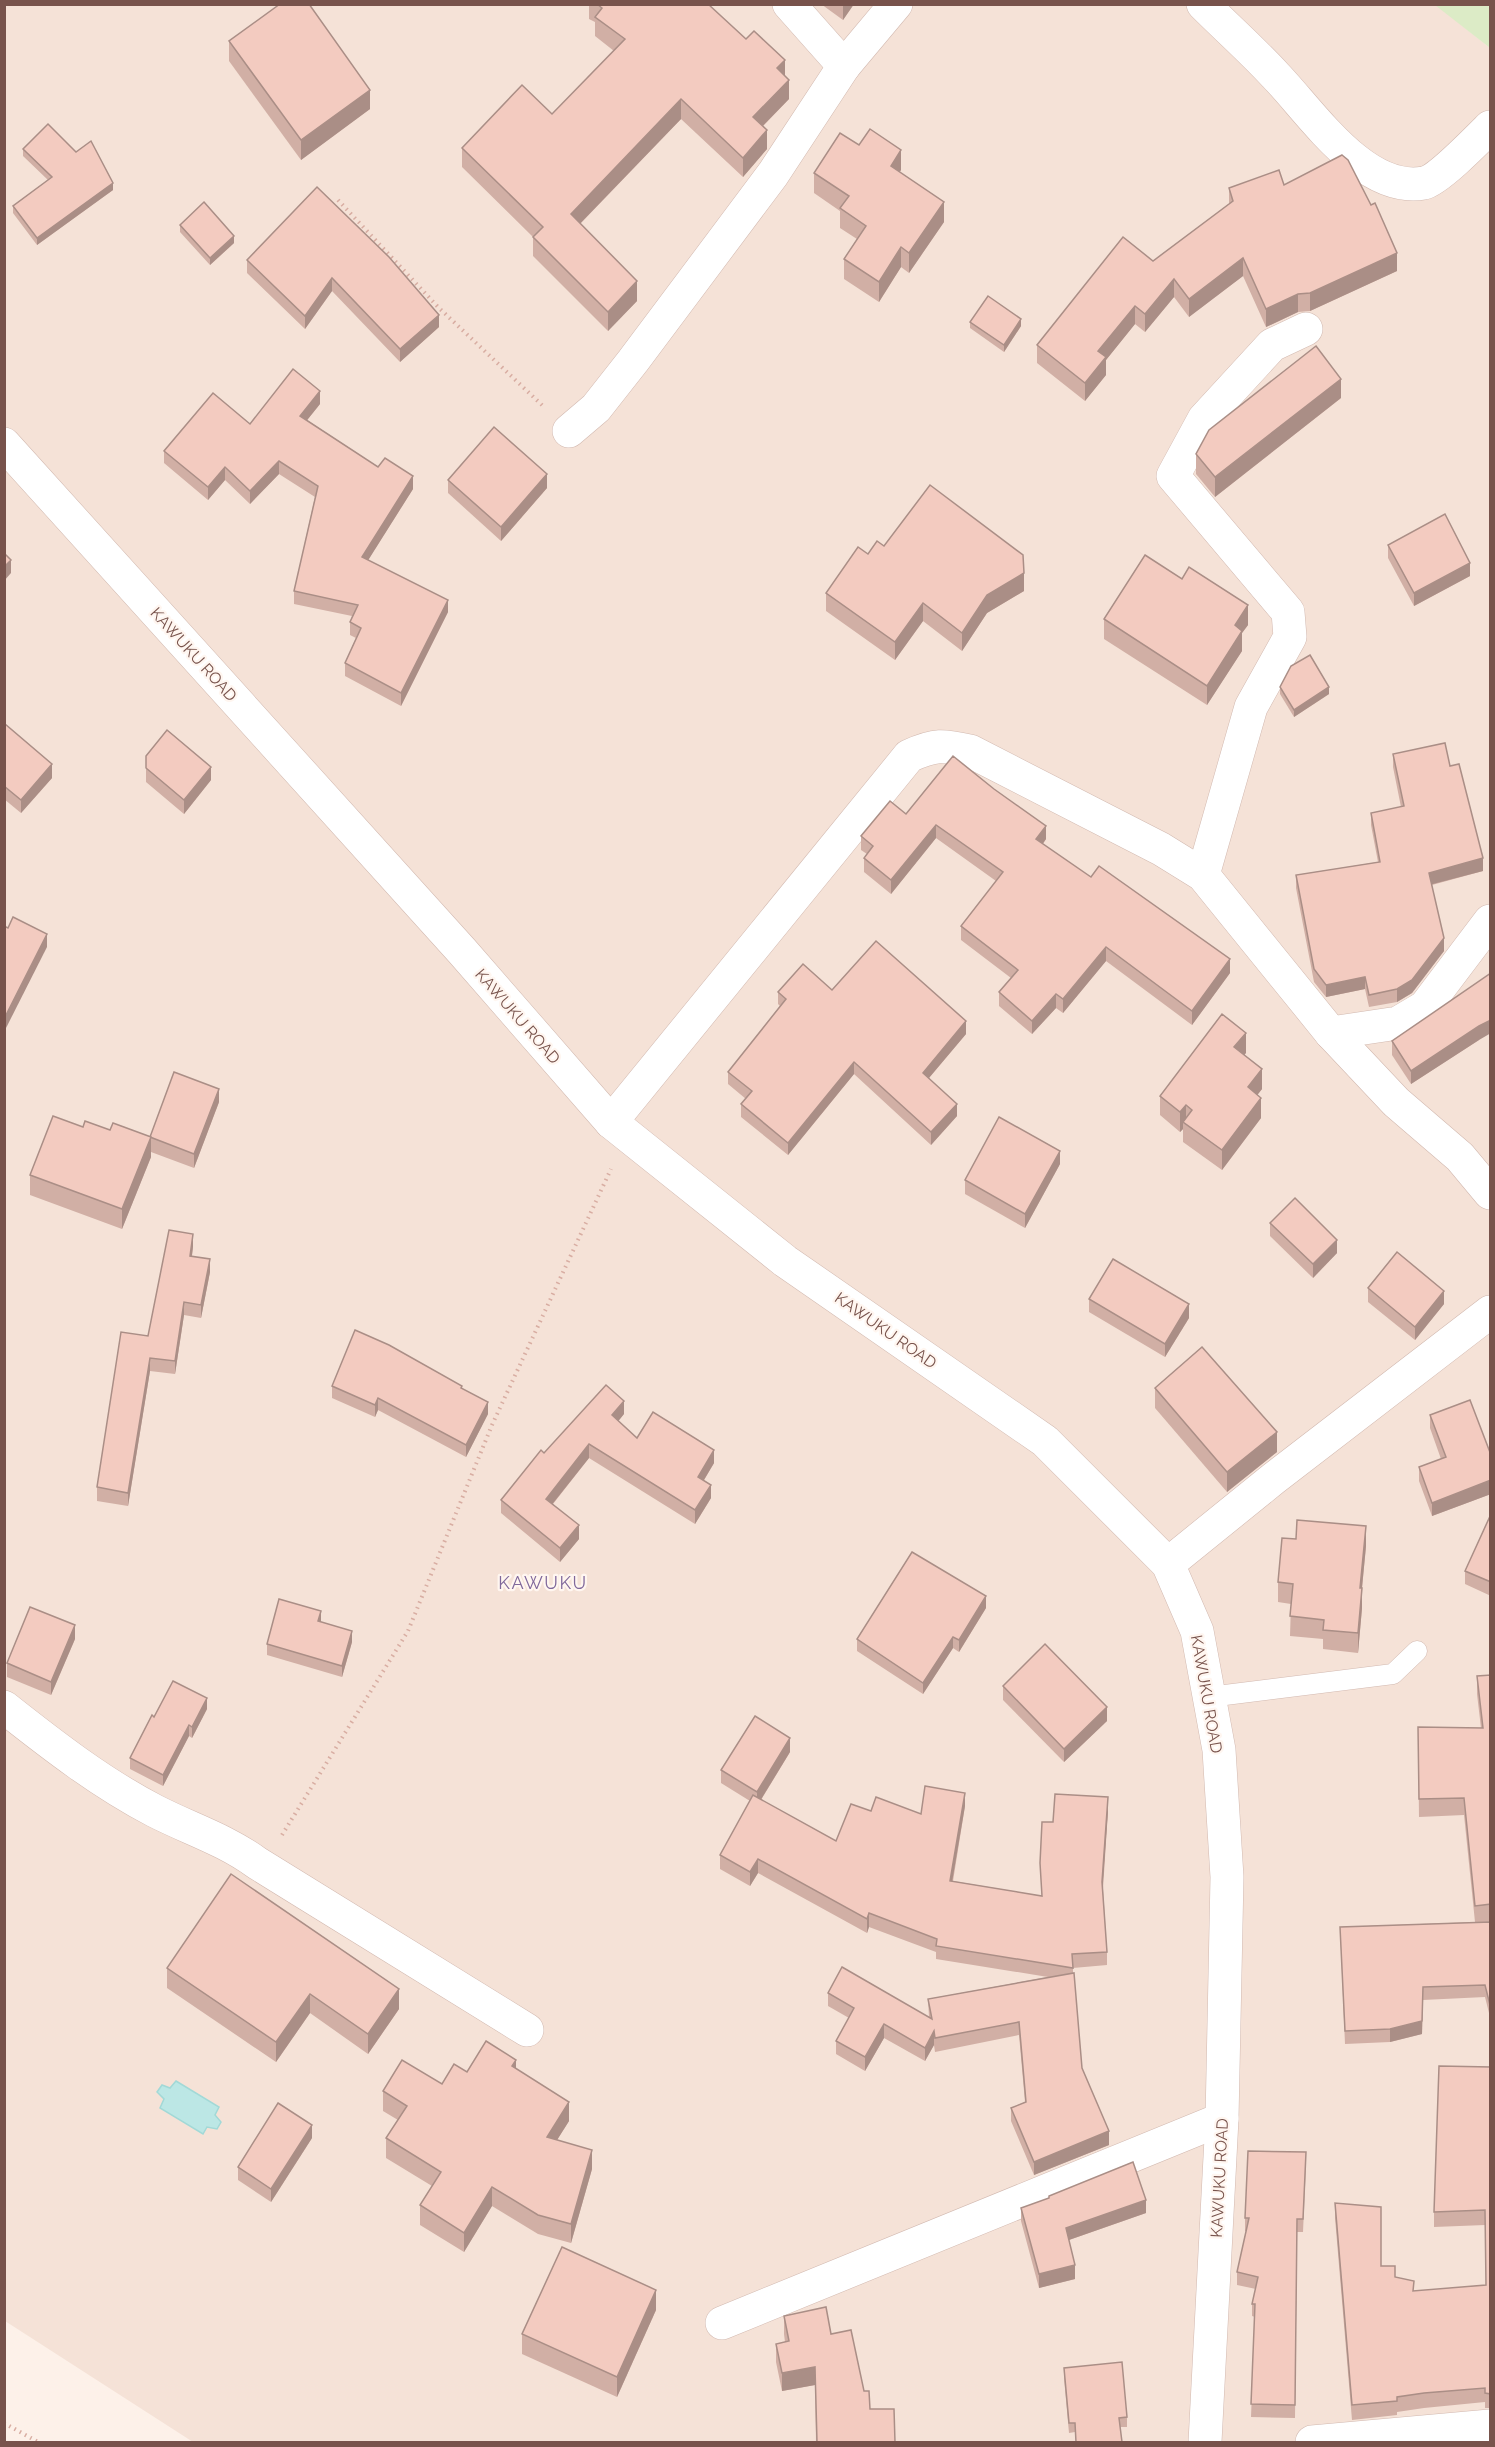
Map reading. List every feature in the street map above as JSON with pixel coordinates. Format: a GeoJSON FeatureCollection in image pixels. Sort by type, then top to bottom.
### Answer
{"type":"FeatureCollection","features":[{"type":"Feature","properties":{"kind":"street"},"geometry":{"type":"LineString","coordinates":[[789,4],[844,66]]}},
{"type":"Feature","properties":{"kind":"street"},"geometry":{"type":"LineString","coordinates":[[569,431],[596,408],[773,174],[844,66],[896,4]]}},
{"type":"Feature","properties":{"kind":"street"},"geometry":{"type":"LineString","coordinates":[[1203,4],[1275,75],[1340,148],[1382,177],[1403,183],[1426,183],[1491,127]]}},
{"type":"Feature","properties":{"kind":"street"},"geometry":{"type":"LineString","coordinates":[[1203,875],[1251,707],[1290,637],[1288,612],[1173,476],[1204,418],[1272,345],[1306,329]]}},
{"type":"Feature","properties":{"kind":"street","name":"KAWUKU ROAD"},"geometry":{"type":"LineString","coordinates":[[4,444],[462,951],[619,1129],[785,1261],[1045,1441],[1168,1564],[1197,1631],[1219,1750],[1227,1877],[1222,2119],[1205,2442]]}},
{"type":"Feature","properties":{"kind":"street"},"geometry":{"type":"LineString","coordinates":[[619,1129],[909,756],[928,747],[940,745],[970,751],[1161,849],[1203,875],[1331,1033],[1396,1101],[1460,1157],[1491,1193]]}},
{"type":"Feature","properties":{"kind":"street"},"geometry":{"type":"LineString","coordinates":[[1331,1033],[1398,1023],[1425,1007],[1491,921]]}},
{"type":"Feature","properties":{"kind":"street"},"geometry":{"type":"LineString","coordinates":[[1168,1564],[1273,1479],[1491,1312]]}},
{"type":"Feature","properties":{"kind":"street"},"geometry":{"type":"LineString","coordinates":[[4,1707],[70,1758],[155,1811],[236,1847],[257,1863],[527,2030]]}},
{"type":"Feature","properties":{"kind":"street"},"geometry":{"type":"LineString","coordinates":[[722,2323],[1222,2119]]}},
{"type":"Feature","properties":{"kind":"street"},"geometry":{"type":"LineString","coordinates":[[1312,2442],[1491,2426]]}},
{"type":"Feature","properties":{"kind":"lane"},"geometry":{"type":"LineString","coordinates":[[1209,1697],[1393,1674],[1417,1651]]}},
{"type":"Feature","properties":{"kind":"path"},"geometry":{"type":"LineString","coordinates":[[338,200],[439,308],[569,431]]}},
{"type":"Feature","properties":{"kind":"path"},"geometry":{"type":"LineString","coordinates":[[257,1863],[281,1837],[408,1631],[492,1425],[619,1129]]}},
{"type":"Feature","properties":{"kind":"path"},"geometry":{"type":"LineString","coordinates":[[4,2423],[38,2442]]}},
{"type":"Feature","properties":{"kind":"shaded area"},"geometry":{"type":"Polygon","coordinates":[[[1435,4],[1490,48],[1490,2442],[193,2442],[5,2321],[4,5],[1435,4]]]}},
{"type":"Feature","properties":{"kind":"green space"},"geometry":{"type":"Polygon","coordinates":[[[1435,5],[1490,5],[1490,48],[1435,5]]]}},
{"type":"Feature","properties":{"kind":"water"},"geometry":{"type":"Polygon","coordinates":[[[176,2081],[219,2107],[215,2115],[221,2122],[217,2129],[207,2127],[203,2134],[160,2108],[164,2099],[157,2092],[162,2085],[170,2088],[176,2081]]]}},
{"type":"Feature","properties":{"kind":"building"},"geometry":{"type":"Polygon","coordinates":[[[280,4],[309,4],[370,90],[301,140],[229,41],[280,4]]]}},
{"type":"Feature","properties":{"kind":"building"},"geometry":{"type":"Polygon","coordinates":[[[597,4],[708,4],[746,39],[754,31],[785,60],[777,68],[789,80],[753,117],[767,130],[743,158],[681,99],[571,214],[637,281],[608,312],[533,237],[543,227],[462,148],[522,85],[552,114],[625,39],[595,17],[602,8],[597,4]]]}},
{"type":"Feature","properties":{"kind":"building"},"geometry":{"type":"Polygon","coordinates":[[[48,124],[76,152],[91,141],[113,183],[37,238],[13,206],[52,177],[23,149],[48,124]]]}},
{"type":"Feature","properties":{"kind":"building"},"geometry":{"type":"Polygon","coordinates":[[[870,129],[901,150],[891,166],[944,202],[909,253],[901,247],[879,282],[844,259],[866,226],[840,208],[849,196],[814,173],[840,133],[859,145],[870,129]]]}},
{"type":"Feature","properties":{"kind":"building"},"geometry":{"type":"Polygon","coordinates":[[[1342,155],[1348,160],[1371,205],[1375,203],[1397,253],[1310,293],[1298,294],[1266,309],[1243,258],[1189,299],[1174,279],[1145,314],[1135,306],[1098,351],[1106,357],[1085,383],[1037,345],[1123,237],[1153,261],[1233,201],[1229,188],[1279,170],[1284,185],[1342,155]]]}},
{"type":"Feature","properties":{"kind":"building"},"geometry":{"type":"Polygon","coordinates":[[[317,187],[389,257],[439,315],[400,349],[332,278],[305,316],[247,260],[317,187]]]}},
{"type":"Feature","properties":{"kind":"building"},"geometry":{"type":"Polygon","coordinates":[[[204,202],[234,236],[210,258],[180,225],[204,202]]]}},
{"type":"Feature","properties":{"kind":"building"},"geometry":{"type":"Polygon","coordinates":[[[988,296],[1021,319],[1004,345],[970,322],[988,296]]]}},
{"type":"Feature","properties":{"kind":"building"},"geometry":{"type":"Polygon","coordinates":[[[1316,346],[1341,379],[1215,477],[1196,454],[1209,430],[1316,346]]]}},
{"type":"Feature","properties":{"kind":"building"},"geometry":{"type":"Polygon","coordinates":[[[293,369],[320,391],[300,416],[378,467],[385,458],[413,476],[362,557],[448,600],[401,693],[345,663],[361,628],[350,622],[358,605],[294,591],[318,486],[279,461],[250,491],[225,467],[208,487],[164,451],[213,393],[250,424],[293,369]]]}},
{"type":"Feature","properties":{"kind":"building"},"geometry":{"type":"Polygon","coordinates":[[[494,427],[547,474],[501,527],[448,480],[494,427]]]}},
{"type":"Feature","properties":{"kind":"building"},"geometry":{"type":"Polygon","coordinates":[[[930,485],[1023,555],[1024,573],[987,595],[962,633],[923,603],[895,642],[826,593],[858,547],[868,554],[877,541],[884,546],[930,485]]]}},
{"type":"Feature","properties":{"kind":"building"},"geometry":{"type":"Polygon","coordinates":[[[1445,514],[1470,563],[1414,593],[1388,545],[1445,514]]]}},
{"type":"Feature","properties":{"kind":"building"},"geometry":{"type":"Polygon","coordinates":[[[4,553],[11,560],[4,567],[4,553]]]}},
{"type":"Feature","properties":{"kind":"building"},"geometry":{"type":"Polygon","coordinates":[[[1145,555],[1182,579],[1189,567],[1248,605],[1235,625],[1242,631],[1207,686],[1104,619],[1145,555]]]}},
{"type":"Feature","properties":{"kind":"building"},"geometry":{"type":"Polygon","coordinates":[[[1310,655],[1329,687],[1294,710],[1280,687],[1291,666],[1310,655]]]}},
{"type":"Feature","properties":{"kind":"building"},"geometry":{"type":"Polygon","coordinates":[[[4,724],[52,764],[21,800],[4,786],[4,724]]]}},
{"type":"Feature","properties":{"kind":"building"},"geometry":{"type":"Polygon","coordinates":[[[167,730],[211,767],[184,800],[146,768],[146,756],[167,730]]]}},
{"type":"Feature","properties":{"kind":"building"},"geometry":{"type":"Polygon","coordinates":[[[1445,743],[1450,766],[1459,764],[1483,858],[1429,873],[1444,938],[1412,980],[1397,989],[1369,995],[1365,977],[1326,985],[1314,969],[1296,875],[1380,862],[1371,813],[1404,806],[1393,754],[1445,743]]]}},
{"type":"Feature","properties":{"kind":"building"},"geometry":{"type":"Polygon","coordinates":[[[953,756],[1046,826],[1036,839],[1091,877],[1099,866],[1230,959],[1192,1011],[1106,947],[1063,999],[1056,994],[1032,1021],[999,992],[1018,970],[961,926],[1003,872],[936,825],[891,880],[864,858],[873,846],[861,836],[890,801],[906,814],[953,756]]]}},
{"type":"Feature","properties":{"kind":"building"},"geometry":{"type":"Polygon","coordinates":[[[13,917],[47,934],[4,1019],[4,926],[8,928],[13,917]]]}},
{"type":"Feature","properties":{"kind":"building"},"geometry":{"type":"Polygon","coordinates":[[[876,941],[966,1021],[923,1073],[957,1104],[931,1132],[854,1062],[788,1143],[741,1104],[752,1091],[728,1072],[786,999],[778,992],[803,964],[832,990],[876,941]]]}},
{"type":"Feature","properties":{"kind":"building"},"geometry":{"type":"Polygon","coordinates":[[[1491,973],[1491,1020],[1411,1071],[1392,1041],[1491,973]]]}},
{"type":"Feature","properties":{"kind":"building"},"geometry":{"type":"Polygon","coordinates":[[[1222,1014],[1246,1033],[1234,1047],[1262,1069],[1248,1087],[1261,1098],[1222,1150],[1183,1122],[1192,1110],[1186,1105],[1180,1112],[1160,1096],[1222,1014]]]}},
{"type":"Feature","properties":{"kind":"building"},"geometry":{"type":"Polygon","coordinates":[[[174,1072],[219,1089],[194,1154],[150,1137],[174,1072]]]}},
{"type":"Feature","properties":{"kind":"building"},"geometry":{"type":"Polygon","coordinates":[[[53,1116],[83,1127],[85,1121],[110,1130],[113,1123],[151,1137],[122,1209],[30,1175],[53,1116]]]}},
{"type":"Feature","properties":{"kind":"building"},"geometry":{"type":"Polygon","coordinates":[[[999,1117],[1060,1151],[1025,1214],[965,1180],[999,1117]]]}},
{"type":"Feature","properties":{"kind":"building"},"geometry":{"type":"Polygon","coordinates":[[[1295,1198],[1337,1240],[1313,1264],[1270,1223],[1295,1198]]]}},
{"type":"Feature","properties":{"kind":"building"},"geometry":{"type":"Polygon","coordinates":[[[169,1230],[193,1234],[190,1256],[210,1259],[201,1305],[184,1302],[175,1361],[150,1358],[128,1493],[97,1487],[121,1332],[148,1336],[169,1230]]]}},
{"type":"Feature","properties":{"kind":"building"},"geometry":{"type":"Polygon","coordinates":[[[1397,1252],[1444,1291],[1415,1327],[1368,1288],[1397,1252]]]}},
{"type":"Feature","properties":{"kind":"building"},"geometry":{"type":"Polygon","coordinates":[[[1113,1259],[1189,1304],[1165,1344],[1089,1299],[1113,1259]]]}},
{"type":"Feature","properties":{"kind":"building"},"geometry":{"type":"Polygon","coordinates":[[[355,1330],[389,1345],[488,1402],[466,1445],[378,1398],[375,1405],[332,1386],[355,1330]]]}},
{"type":"Feature","properties":{"kind":"building"},"geometry":{"type":"Polygon","coordinates":[[[1202,1347],[1277,1432],[1227,1472],[1155,1388],[1202,1347]]]}},
{"type":"Feature","properties":{"kind":"building"},"geometry":{"type":"Polygon","coordinates":[[[606,1385],[624,1401],[612,1415],[637,1438],[653,1412],[714,1450],[698,1477],[711,1485],[695,1510],[589,1444],[546,1499],[579,1525],[560,1548],[501,1500],[541,1450],[544,1453],[606,1385]]]}},
{"type":"Feature","properties":{"kind":"building"},"geometry":{"type":"Polygon","coordinates":[[[1470,1400],[1491,1455],[1491,1480],[1432,1503],[1419,1467],[1446,1457],[1430,1415],[1470,1400]]]}},
{"type":"Feature","properties":{"kind":"building"},"geometry":{"type":"Polygon","coordinates":[[[1491,1514],[1491,1582],[1465,1571],[1491,1514]]]}},
{"type":"Feature","properties":{"kind":"building"},"geometry":{"type":"Polygon","coordinates":[[[1297,1520],[1366,1526],[1358,1633],[1323,1630],[1324,1620],[1290,1616],[1293,1584],[1278,1582],[1282,1538],[1296,1539],[1297,1520]]]}},
{"type":"Feature","properties":{"kind":"building"},"geometry":{"type":"Polygon","coordinates":[[[912,1552],[986,1596],[959,1640],[953,1637],[923,1683],[857,1639],[912,1552]]]}},
{"type":"Feature","properties":{"kind":"building"},"geometry":{"type":"Polygon","coordinates":[[[279,1599],[321,1611],[318,1621],[352,1631],[342,1666],[267,1644],[279,1599]]]}},
{"type":"Feature","properties":{"kind":"building"},"geometry":{"type":"Polygon","coordinates":[[[30,1607],[75,1625],[51,1682],[7,1663],[30,1607]]]}},
{"type":"Feature","properties":{"kind":"building"},"geometry":{"type":"Polygon","coordinates":[[[1045,1644],[1107,1707],[1064,1749],[1003,1686],[1045,1644]]]}},
{"type":"Feature","properties":{"kind":"building"},"geometry":{"type":"Polygon","coordinates":[[[1491,1675],[1491,1904],[1475,1906],[1464,1798],[1419,1799],[1418,1727],[1483,1728],[1477,1676],[1491,1675]]]}},
{"type":"Feature","properties":{"kind":"building"},"geometry":{"type":"Polygon","coordinates":[[[173,1681],[207,1698],[192,1727],[189,1725],[163,1775],[130,1758],[173,1681]]]}},
{"type":"Feature","properties":{"kind":"building"},"geometry":{"type":"Polygon","coordinates":[[[755,1716],[790,1738],[757,1792],[721,1770],[755,1716]]]}},
{"type":"Feature","properties":{"kind":"building"},"geometry":{"type":"Polygon","coordinates":[[[925,1786],[965,1793],[950,1881],[1042,1896],[1040,1863],[1042,1822],[1053,1822],[1055,1794],[1108,1797],[1102,1882],[1107,1952],[1072,1954],[1073,1968],[936,1946],[937,1939],[869,1913],[867,1919],[758,1859],[750,1872],[720,1855],[753,1795],[836,1841],[851,1804],[871,1811],[876,1797],[921,1814],[925,1786]]]}},
{"type":"Feature","properties":{"kind":"building"},"geometry":{"type":"Polygon","coordinates":[[[231,1874],[399,1989],[368,2034],[310,1994],[276,2042],[167,1968],[231,1874]]]}},
{"type":"Feature","properties":{"kind":"building"},"geometry":{"type":"Polygon","coordinates":[[[1491,1922],[1490,2005],[1485,1985],[1423,1987],[1422,2021],[1390,2029],[1345,2031],[1340,1927],[1491,1922]]]}},
{"type":"Feature","properties":{"kind":"building"},"geometry":{"type":"Polygon","coordinates":[[[842,1967],[932,2019],[928,1999],[1074,1973],[1082,2068],[1109,2131],[1034,2162],[1011,2108],[1026,2102],[1019,2022],[935,2038],[934,2031],[925,2048],[884,2024],[865,2057],[836,2041],[854,2008],[828,1993],[842,1967]]]}},
{"type":"Feature","properties":{"kind":"building"},"geometry":{"type":"Polygon","coordinates":[[[486,2041],[516,2060],[512,2066],[569,2102],[547,2137],[592,2150],[571,2224],[538,2215],[492,2187],[464,2233],[420,2205],[441,2172],[386,2138],[407,2106],[383,2091],[402,2060],[442,2084],[454,2064],[467,2072],[486,2041]]]}},
{"type":"Feature","properties":{"kind":"building"},"geometry":{"type":"Polygon","coordinates":[[[1439,2066],[1491,2067],[1491,2394],[1485,2393],[1485,2388],[1424,2393],[1397,2397],[1397,2401],[1352,2405],[1335,2203],[1381,2207],[1381,2266],[1395,2266],[1395,2277],[1414,2281],[1413,2291],[1486,2285],[1485,2210],[1434,2212],[1439,2066]]]}},
{"type":"Feature","properties":{"kind":"building"},"geometry":{"type":"Polygon","coordinates":[[[278,2103],[312,2125],[271,2189],[238,2167],[278,2103]]]}},
{"type":"Feature","properties":{"kind":"building"},"geometry":{"type":"Polygon","coordinates":[[[1248,2151],[1306,2152],[1303,2219],[1297,2219],[1295,2405],[1251,2404],[1255,2304],[1252,2304],[1258,2277],[1237,2272],[1249,2218],[1245,2218],[1248,2151]]]}},
{"type":"Feature","properties":{"kind":"building"},"geometry":{"type":"Polygon","coordinates":[[[1133,2162],[1146,2200],[1066,2228],[1075,2265],[1039,2274],[1021,2208],[1133,2162]]]}},
{"type":"Feature","properties":{"kind":"building"},"geometry":{"type":"Polygon","coordinates":[[[562,2247],[656,2290],[617,2377],[522,2334],[562,2247]]]}},
{"type":"Feature","properties":{"kind":"building"},"geometry":{"type":"Polygon","coordinates":[[[826,2307],[831,2334],[851,2330],[864,2391],[869,2391],[870,2409],[894,2409],[895,2442],[817,2442],[815,2367],[782,2373],[776,2344],[789,2341],[784,2316],[826,2307]]]}},
{"type":"Feature","properties":{"kind":"building"},"geometry":{"type":"Polygon","coordinates":[[[1122,2362],[1127,2417],[1119,2418],[1122,2442],[1076,2442],[1075,2423],[1069,2423],[1064,2368],[1122,2362]]]}},
{"type":"Feature","properties":{"kind":"district","name":"KAWUKU"},"geometry":{"type":"Point","coordinates":[543,1583]}}]}
